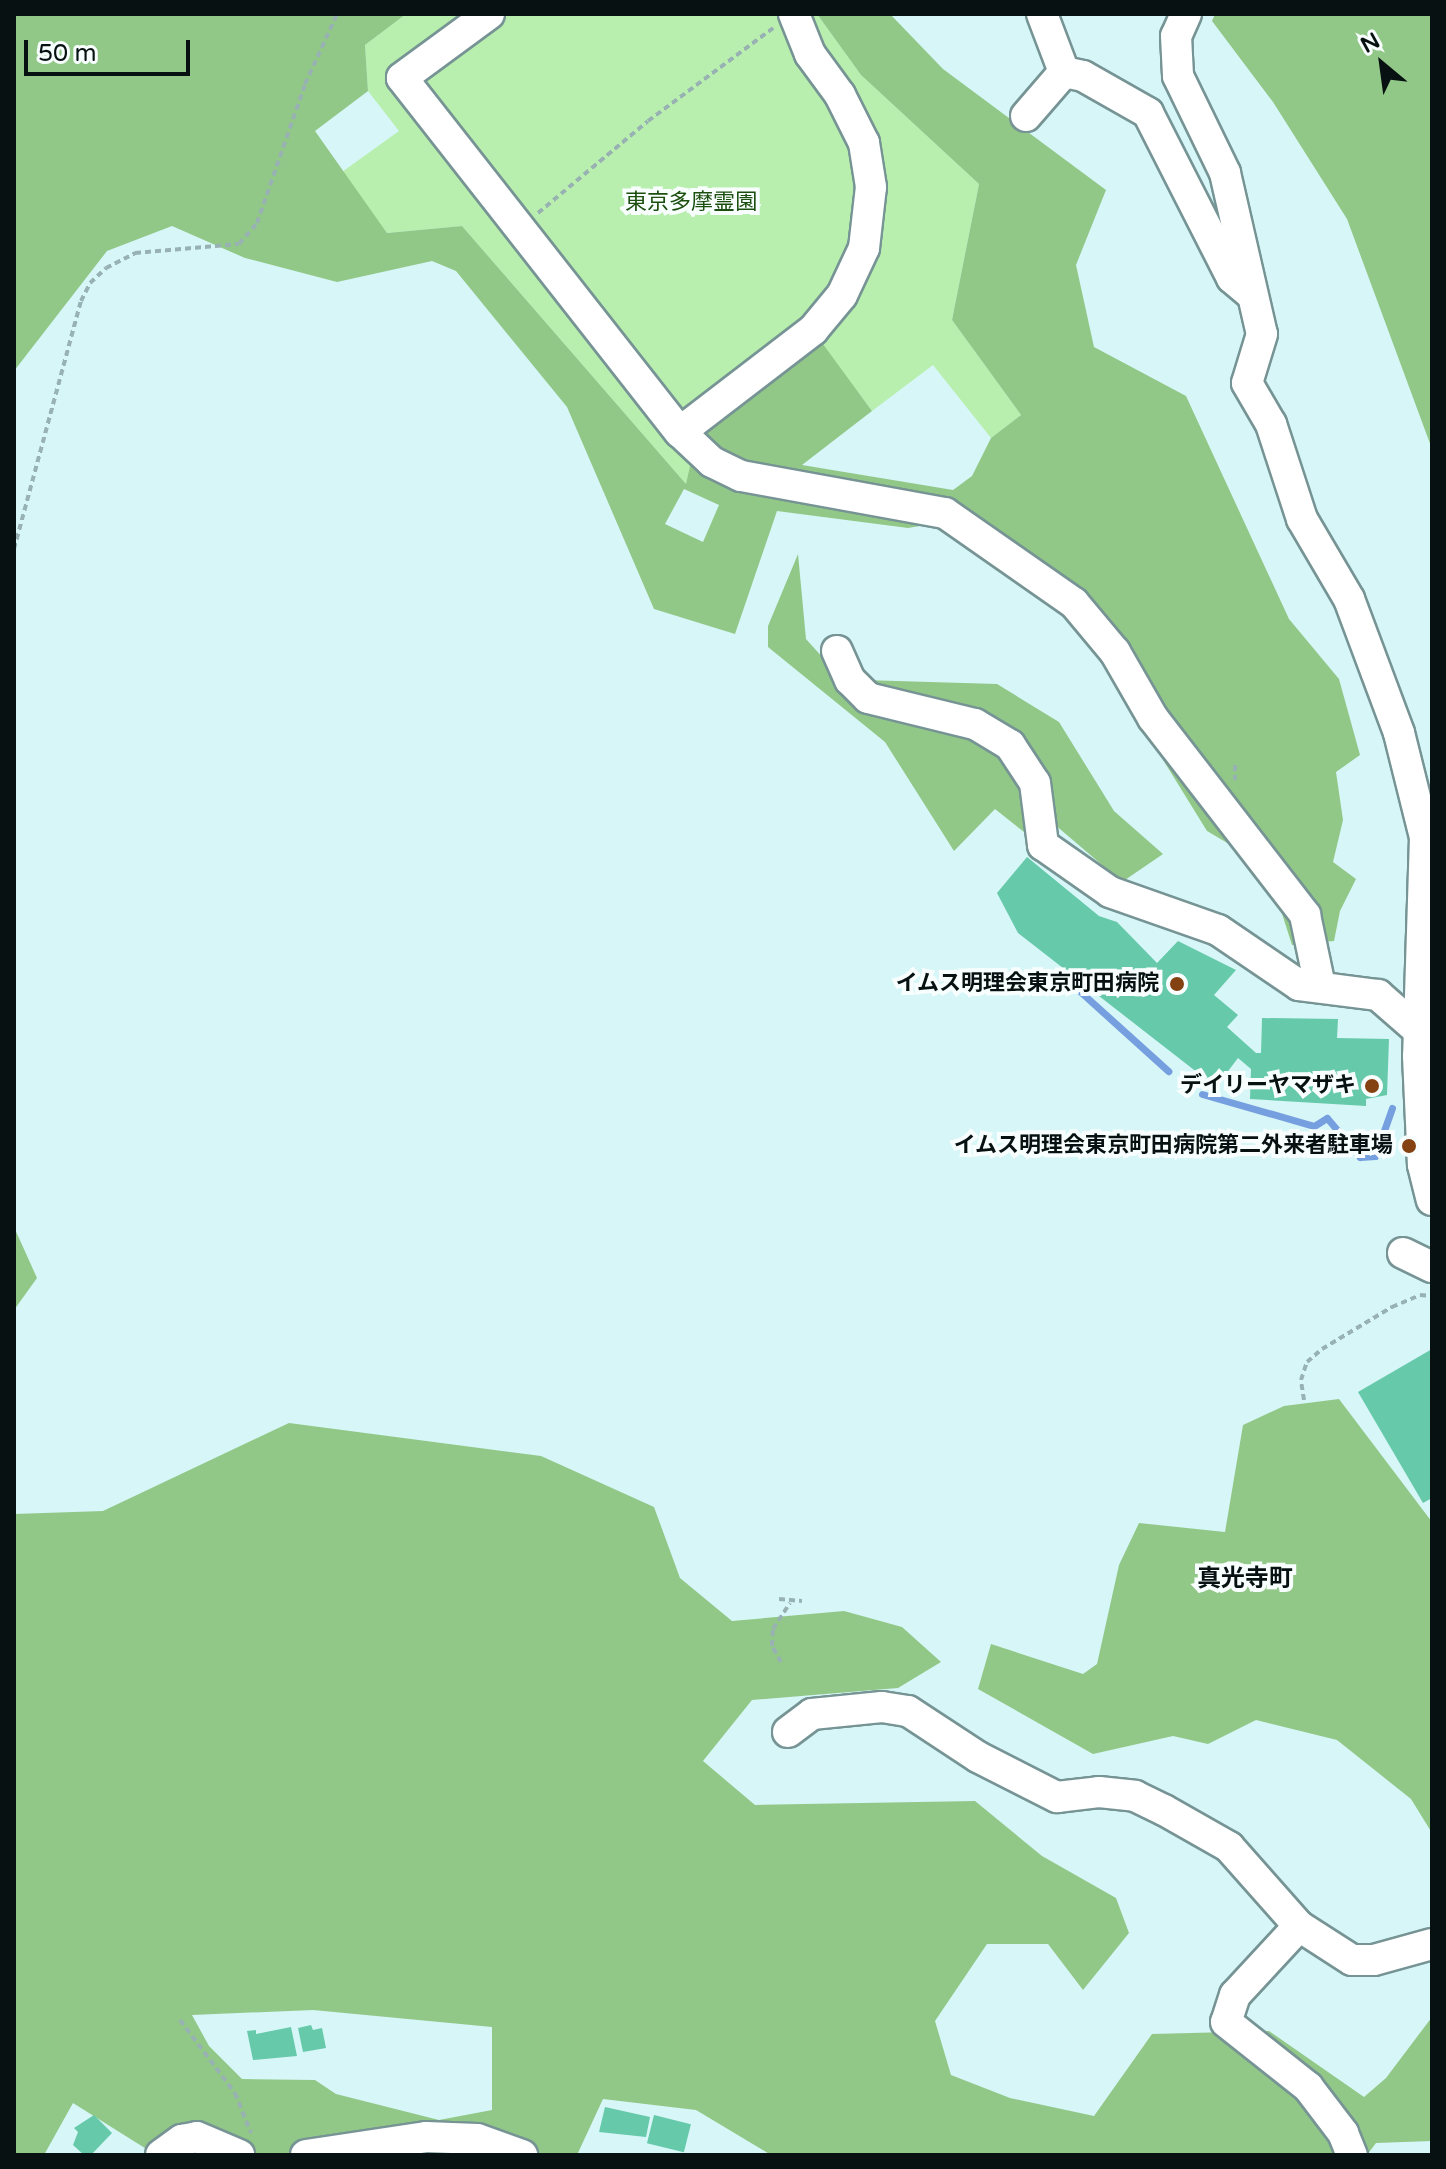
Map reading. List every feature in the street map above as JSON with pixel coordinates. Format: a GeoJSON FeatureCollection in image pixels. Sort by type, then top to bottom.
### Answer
{"type":"FeatureCollection","features":[{"type":"Feature","properties":{"kind":"street"},"geometry":{"type":"LineString","coordinates":[[489,14],[402,78],[680,432],[712,462],[741,476],[945,513],[1074,603],[1115,652],[1153,718],[1305,915],[1320,986]]}},
{"type":"Feature","properties":{"kind":"street"},"geometry":{"type":"LineString","coordinates":[[1042,14],[1064,72]]}},
{"type":"Feature","properties":{"kind":"street"},"geometry":{"type":"LineString","coordinates":[[1186,14],[1176,36],[1178,76],[1225,173],[1262,334],[1247,383],[1271,424],[1302,519],[1349,599],[1399,733],[1425,837],[1418,1030],[1423,1165],[1432,1200]]}},
{"type":"Feature","properties":{"kind":"street"},"geometry":{"type":"LineString","coordinates":[[680,432],[813,330],[842,295],[864,248],[871,187],[864,143],[854,117],[787,18]]}},
{"type":"Feature","properties":{"kind":"street"},"geometry":{"type":"LineString","coordinates":[[1026,116],[1064,72]]}},
{"type":"Feature","properties":{"kind":"street"},"geometry":{"type":"LineString","coordinates":[[1064,72],[1083,76],[1148,113],[1232,278],[1254,297]]}},
{"type":"Feature","properties":{"kind":"street"},"geometry":{"type":"LineString","coordinates":[[837,651],[850,680],[868,698],[975,724],[1010,745],[1035,783],[1043,845],[1110,892],[1218,930],[1299,985],[1378,995],[1418,1030]]}},
{"type":"Feature","properties":{"kind":"street"},"geometry":{"type":"LineString","coordinates":[[1403,1253],[1432,1267]]}},
{"type":"Feature","properties":{"kind":"street"},"geometry":{"type":"LineString","coordinates":[[788,1732],[812,1714],[882,1707],[908,1711],[978,1757],[1057,1797],[1123,1795],[1164,1810],[1229,1847],[1299,1926],[1362,1962],[1432,1944]]}},
{"type":"Feature","properties":{"kind":"street"},"geometry":{"type":"LineString","coordinates":[[1299,1926],[1235,1995],[1226,2022],[1308,2087],[1343,2133],[1352,2155]]}},
{"type":"Feature","properties":{"kind":"street"},"geometry":{"type":"LineString","coordinates":[[161,2155],[182,2140],[197,2137],[246,2149]]}},
{"type":"Feature","properties":{"kind":"street"},"geometry":{"type":"LineString","coordinates":[[306,2155],[426,2137],[477,2139],[522,2155]]}},
{"type":"Feature","properties":{"kind":"path"},"geometry":{"type":"LineString","coordinates":[[14,549],[81,301],[90,283],[106,268],[135,253],[239,244],[257,223],[305,84],[337,14]]}},
{"type":"Feature","properties":{"kind":"path"},"geometry":{"type":"LineString","coordinates":[[521,228],[648,121],[787,18]]}},
{"type":"Feature","properties":{"kind":"path"},"geometry":{"type":"LineString","coordinates":[[14,1239],[14,1261]]}},
{"type":"Feature","properties":{"kind":"path"},"geometry":{"type":"LineString","coordinates":[[1304,1400],[1301,1380],[1307,1362],[1322,1349],[1392,1307],[1420,1295],[1432,1296]]}},
{"type":"Feature","properties":{"kind":"path"},"geometry":{"type":"LineString","coordinates":[[779,1599],[790,1603],[802,1601]]}},
{"type":"Feature","properties":{"kind":"path"},"geometry":{"type":"LineString","coordinates":[[781,1662],[772,1646],[773,1629],[790,1603]]}},
{"type":"Feature","properties":{"kind":"path"},"geometry":{"type":"LineString","coordinates":[[180,2020],[235,2093],[246,2149]]}},
{"type":"Feature","properties":{"kind":"green space"},"geometry":{"type":"Polygon","coordinates":[[[14,14],[406,14],[365,45],[368,91],[315,131],[387,233],[462,226],[686,484],[698,431],[820,340],[872,411],[802,465],[953,490],[972,476],[991,438],[1021,415],[952,320],[979,184],[861,75],[817,14],[890,14],[943,69],[1106,190],[1076,265],[1094,347],[1186,396],[1289,619],[1339,679],[1360,755],[1336,772],[1343,820],[1333,862],[1356,879],[1340,911],[1334,941],[1292,945],[1277,898],[1246,854],[1207,831],[1152,742],[1091,627],[967,518],[908,528],[777,511],[735,634],[654,609],[567,407],[456,271],[432,261],[337,282],[245,258],[172,226],[107,251],[14,371],[14,14]],[[684,489],[665,524],[703,542],[719,505],[684,489]]]}},
{"type":"Feature","properties":{"kind":"green space","name":"東京多摩霊園"},"geometry":{"type":"Polygon","coordinates":[[[406,14],[817,14],[861,75],[979,184],[952,320],[1021,415],[991,438],[933,365],[872,411],[819,340],[686,484],[462,226],[387,233],[342,172],[399,131],[368,91],[365,45],[406,14]]]}},
{"type":"Feature","properties":{"kind":"green space"},"geometry":{"type":"Polygon","coordinates":[[[1215,14],[1432,14],[1432,449],[1347,219],[1273,102],[1212,21],[1215,14]]]}},
{"type":"Feature","properties":{"kind":"green space"},"geometry":{"type":"Polygon","coordinates":[[[798,554],[806,639],[824,659],[863,680],[997,684],[1059,722],[1114,811],[1163,854],[1122,882],[1047,818],[1029,836],[995,809],[954,851],[885,742],[768,647],[768,626],[798,554]]]}},
{"type":"Feature","properties":{"kind":"green space"},"geometry":{"type":"Polygon","coordinates":[[[14,1227],[37,1278],[14,1310],[14,1227]]]}},
{"type":"Feature","properties":{"kind":"green space"},"geometry":{"type":"Polygon","coordinates":[[[1339,1399],[1432,1522],[1432,1833],[1411,1799],[1337,1740],[1256,1720],[1208,1744],[1173,1736],[1093,1754],[978,1689],[991,1644],[1083,1674],[1097,1664],[1119,1565],[1139,1523],[1225,1532],[1243,1425],[1284,1406],[1339,1399]]]}},
{"type":"Feature","properties":{"kind":"green space"},"geometry":{"type":"Polygon","coordinates":[[[289,1423],[541,1456],[654,1507],[680,1578],[732,1621],[844,1611],[902,1627],[941,1662],[898,1688],[752,1700],[703,1761],[755,1805],[975,1801],[1042,1856],[1116,1898],[1129,1933],[1083,1990],[1048,1944],[987,1944],[935,2021],[951,2075],[1010,2098],[1094,2116],[1152,2034],[1269,2031],[1364,2097],[1386,2078],[1432,2017],[1432,2141],[1376,2143],[1367,2155],[771,2155],[696,2110],[603,2099],[577,2155],[156,2155],[73,2103],[44,2155],[14,2155],[14,1514],[103,1511],[289,1423]],[[313,2010],[192,2015],[209,2046],[242,2079],[315,2080],[336,2094],[439,2120],[492,2110],[492,2027],[313,2010]]]}},
{"type":"Feature","properties":{"kind":"building"},"geometry":{"type":"Polygon","coordinates":[[[1027,857],[1099,916],[1117,922],[1157,963],[1178,941],[1236,970],[1214,995],[1238,1015],[1227,1027],[1256,1053],[1261,1053],[1262,1018],[1338,1019],[1337,1038],[1389,1039],[1387,1095],[1366,1099],[1366,1106],[1250,1099],[1251,1069],[1238,1058],[1216,1087],[1018,933],[997,893],[1027,857]]]}},
{"type":"Feature","properties":{"kind":"building"},"geometry":{"type":"Polygon","coordinates":[[[1432,1349],[1432,1498],[1423,1503],[1358,1392],[1432,1349]]]}},
{"type":"Feature","properties":{"kind":"building"},"geometry":{"type":"Polygon","coordinates":[[[311,2025],[313,2030],[322,2028],[326,2048],[303,2052],[298,2028],[311,2025]]]}},
{"type":"Feature","properties":{"kind":"building"},"geometry":{"type":"Polygon","coordinates":[[[291,2027],[297,2056],[253,2060],[247,2031],[256,2030],[256,2034],[291,2027]]]}},
{"type":"Feature","properties":{"kind":"building"},"geometry":{"type":"Polygon","coordinates":[[[605,2107],[650,2117],[646,2137],[599,2132],[605,2107]]]}},
{"type":"Feature","properties":{"kind":"building"},"geometry":{"type":"Polygon","coordinates":[[[94,2115],[112,2133],[91,2155],[84,2155],[73,2145],[78,2132],[74,2128],[94,2115]]]}},
{"type":"Feature","properties":{"kind":"building"},"geometry":{"type":"Polygon","coordinates":[[[654,2115],[691,2124],[684,2152],[647,2143],[654,2115]]]}},
{"type":"Feature","properties":{"kind":"waterway"},"geometry":{"type":"LineString","coordinates":[[1063,976],[1168,1071]]}},
{"type":"Feature","properties":{"kind":"waterway"},"geometry":{"type":"LineString","coordinates":[[1202,1094],[1314,1126],[1327,1118],[1360,1157],[1375,1156]]}},
{"type":"Feature","properties":{"kind":"waterway"},"geometry":{"type":"LineString","coordinates":[[1375,1156],[1392,1108]]}},
{"type":"Feature","properties":{"kind":"place","name":"イムス明理会東京町田病院"},"geometry":{"type":"Point","coordinates":[1177,984]}},
{"type":"Feature","properties":{"kind":"place","name":"デイリーヤマザキ"},"geometry":{"type":"Point","coordinates":[1372,1086]}},
{"type":"Feature","properties":{"kind":"place","name":"イムス明理会東京町田病院第二外来者駐車場"},"geometry":{"type":"Point","coordinates":[1409,1146]}},
{"type":"Feature","properties":{"kind":"district","name":"真光寺町"},"geometry":{"type":"Point","coordinates":[1245,1579]}}]}
